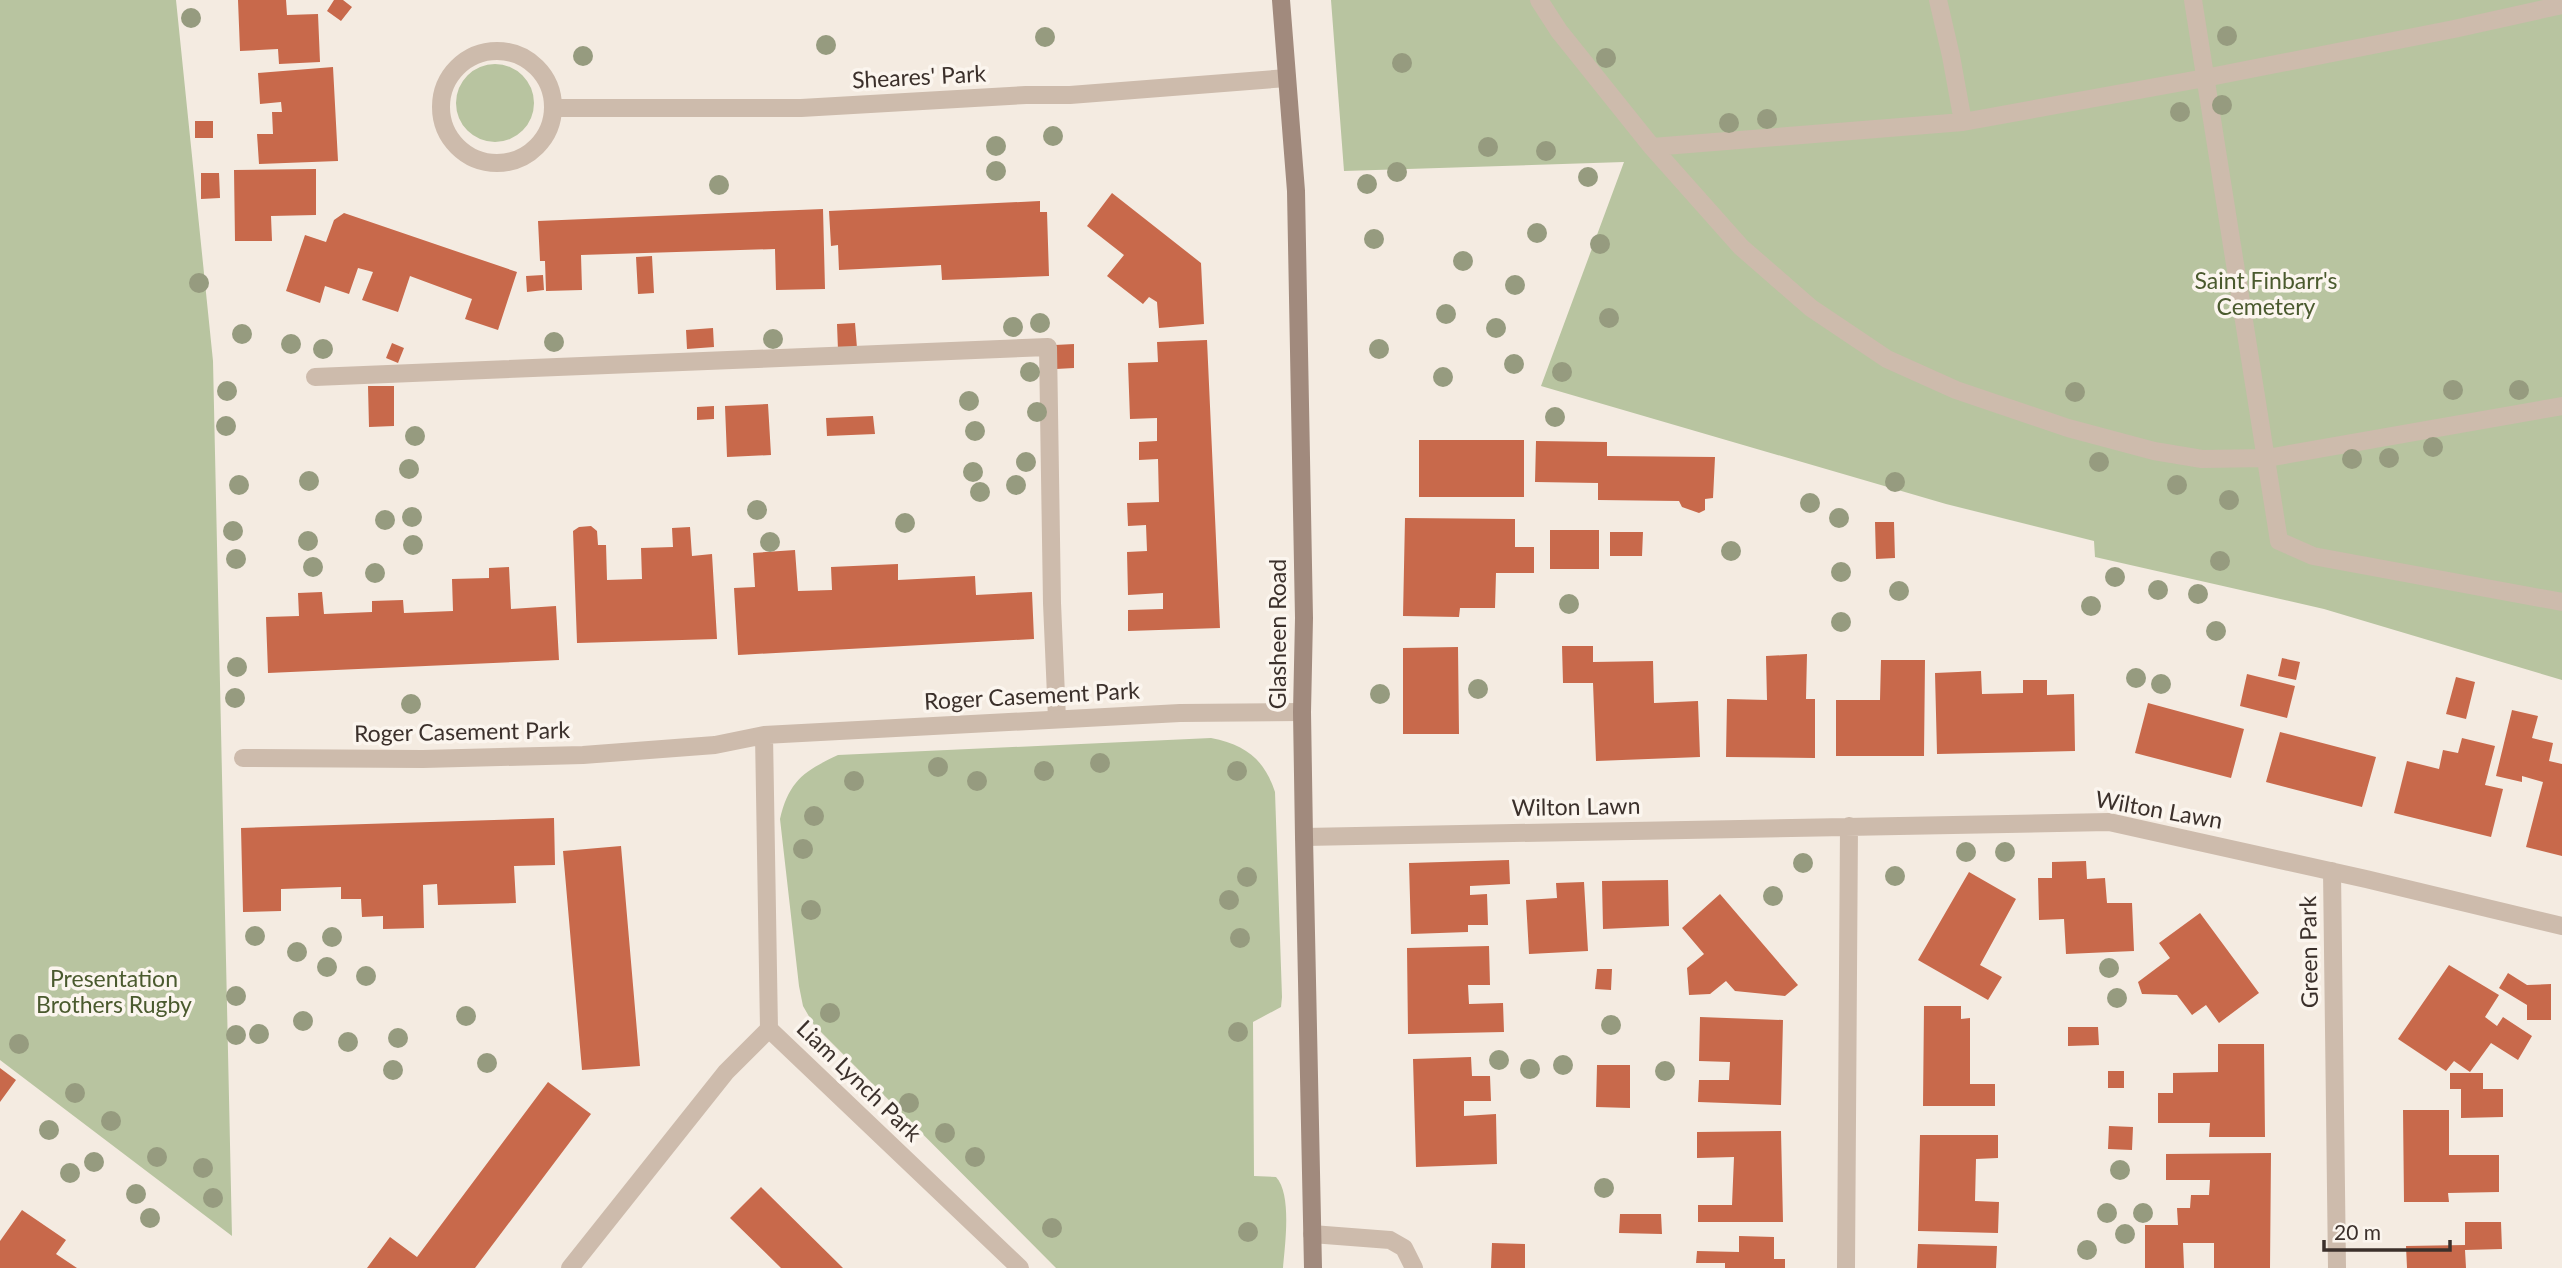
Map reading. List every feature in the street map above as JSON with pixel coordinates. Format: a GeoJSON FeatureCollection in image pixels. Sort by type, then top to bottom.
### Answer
{"type":"FeatureCollection","features":[{"type":"Feature","properties":{"kind":"main road","name":"Glasheen Road"},"geometry":{"type":"LineString","coordinates":[[1281,0],[1296,191],[1304,618],[1302,712],[1313,1268]]}},
{"type":"Feature","properties":{"kind":"street"},"geometry":{"type":"LineString","coordinates":[[1539,0],[1559,31],[1652,147],[1741,247],[1811,308],[1887,359],[1956,390],[2068,428],[2154,451],[2202,459],[2267,458],[2562,407]]}},
{"type":"Feature","properties":{"kind":"street"},"geometry":{"type":"LineString","coordinates":[[1938,0],[1963,122]]}},
{"type":"Feature","properties":{"kind":"street"},"geometry":{"type":"LineString","coordinates":[[2193,0],[2280,541],[2314,556],[2562,602]]}},
{"type":"Feature","properties":{"kind":"street"},"geometry":{"type":"LineString","coordinates":[[1652,147],[1963,122],[2205,78],[2562,5]]}},
{"type":"Feature","properties":{"kind":"street"},"geometry":{"type":"LineString","coordinates":[[498,50],[521,55],[539,68],[552,94],[554,108],[552,122],[537,147],[513,161],[499,163],[483,162],[458,147],[444,127],[440,103],[449,76],[459,65],[477,54],[498,50]]}},
{"type":"Feature","properties":{"kind":"street","name":"Sheares' Park"},"geometry":{"type":"LineString","coordinates":[[554,108],[813,108],[1070,95],[1287,78]]}},
{"type":"Feature","properties":{"kind":"street"},"geometry":{"type":"LineString","coordinates":[[315,377],[1048,347],[1052,603],[1057,719]]}},
{"type":"Feature","properties":{"kind":"street","name":"Roger Casement Park"},"geometry":{"type":"LineString","coordinates":[[243,758],[583,755],[715,745],[764,735],[1180,713],[1302,712]]}},
{"type":"Feature","properties":{"kind":"street"},"geometry":{"type":"LineString","coordinates":[[764,735],[769,1029]]}},
{"type":"Feature","properties":{"kind":"street","name":"Wilton Lawn"},"geometry":{"type":"LineString","coordinates":[[1304,837],[2109,822],[2332,871]]}},
{"type":"Feature","properties":{"kind":"street"},"geometry":{"type":"LineString","coordinates":[[1846,1268],[1849,826]]}},
{"type":"Feature","properties":{"kind":"street","name":"Green Park"},"geometry":{"type":"LineString","coordinates":[[2337,1268],[2332,871],[2562,926]]}},
{"type":"Feature","properties":{"kind":"street","name":"Liam Lynch Park"},"geometry":{"type":"LineString","coordinates":[[570,1268],[726,1072],[769,1029],[1020,1268]]}},
{"type":"Feature","properties":{"kind":"street"},"geometry":{"type":"LineString","coordinates":[[1312,1234],[1390,1240],[1404,1248],[1413,1268]]}},
{"type":"Feature","properties":{"kind":"green space","name":"Presentation Brothers Rugby"},"geometry":{"type":"Polygon","coordinates":[[[0,0],[176,0],[213,361],[232,1236],[0,1060],[0,0]]]}},
{"type":"Feature","properties":{"kind":"green space","name":"Saint Finbarr's Cemetery"},"geometry":{"type":"Polygon","coordinates":[[[1331,0],[2562,0],[2562,680],[2324,609],[2095,557],[2094,541],[1946,504],[1541,386],[1624,162],[1344,171],[1331,0]]]}},
{"type":"Feature","properties":{"kind":"green space"},"geometry":{"type":"Polygon","coordinates":[[[495,64],[510,67],[522,76],[531,88],[534,103],[531,118],[522,130],[510,139],[495,142],[480,139],[468,130],[459,118],[456,103],[459,88],[468,76],[480,67],[495,64]]]}},
{"type":"Feature","properties":{"kind":"green space"},"geometry":{"type":"Polygon","coordinates":[[[1211,738],[1244,749],[1252,755],[1271,780],[1275,792],[1282,997],[1281,1007],[1253,1022],[1254,1176],[1276,1177],[1281,1185],[1286,1207],[1283,1268],[1056,1268],[814,1025],[803,1006],[799,986],[780,819],[793,786],[807,772],[838,755],[1211,738]]]}},
{"type":"Feature","properties":{"kind":"building"},"geometry":{"type":"Polygon","coordinates":[[[238,0],[286,0],[287,15],[318,14],[320,62],[279,64],[278,49],[240,51],[238,0]]]}},
{"type":"Feature","properties":{"kind":"building"},"geometry":{"type":"Polygon","coordinates":[[[334,0],[343,0],[352,7],[341,21],[327,11],[334,0]]]}},
{"type":"Feature","properties":{"kind":"building"},"geometry":{"type":"Polygon","coordinates":[[[333,67],[338,161],[259,164],[257,134],[273,134],[272,112],[282,112],[281,102],[260,104],[258,73],[333,67]]]}},
{"type":"Feature","properties":{"kind":"building"},"geometry":{"type":"Polygon","coordinates":[[[195,121],[213,121],[213,138],[195,138],[195,121]]]}},
{"type":"Feature","properties":{"kind":"building"},"geometry":{"type":"Polygon","coordinates":[[[316,169],[316,215],[271,216],[272,241],[235,241],[234,170],[316,169]]]}},
{"type":"Feature","properties":{"kind":"building"},"geometry":{"type":"Polygon","coordinates":[[[201,173],[219,173],[220,198],[201,199],[201,173]]]}},
{"type":"Feature","properties":{"kind":"building"},"geometry":{"type":"Polygon","coordinates":[[[1112,193],[1201,263],[1204,324],[1159,328],[1157,302],[1149,297],[1143,304],[1107,276],[1124,255],[1087,226],[1112,193]]]}},
{"type":"Feature","properties":{"kind":"building"},"geometry":{"type":"Polygon","coordinates":[[[1040,201],[1040,212],[1047,212],[1049,276],[942,280],[941,265],[839,270],[838,245],[831,246],[829,211],[1040,201]]]}},
{"type":"Feature","properties":{"kind":"building"},"geometry":{"type":"Polygon","coordinates":[[[823,209],[825,289],[776,290],[775,249],[581,255],[582,290],[546,291],[545,261],[540,261],[538,221],[823,209]]]}},
{"type":"Feature","properties":{"kind":"building"},"geometry":{"type":"Polygon","coordinates":[[[344,213],[517,272],[498,330],[465,319],[472,299],[410,276],[398,312],[362,300],[373,272],[358,268],[349,294],[325,286],[320,303],[286,291],[305,235],[326,242],[334,220],[344,213]]]}},
{"type":"Feature","properties":{"kind":"building"},"geometry":{"type":"Polygon","coordinates":[[[652,256],[654,293],[638,294],[636,257],[652,256]]]}},
{"type":"Feature","properties":{"kind":"building"},"geometry":{"type":"Polygon","coordinates":[[[543,275],[544,290],[527,292],[526,276],[543,275]]]}},
{"type":"Feature","properties":{"kind":"building"},"geometry":{"type":"Polygon","coordinates":[[[855,323],[857,348],[838,350],[837,324],[855,323]]]}},
{"type":"Feature","properties":{"kind":"building"},"geometry":{"type":"Polygon","coordinates":[[[713,328],[714,347],[687,349],[686,330],[713,328]]]}},
{"type":"Feature","properties":{"kind":"building"},"geometry":{"type":"Polygon","coordinates":[[[1207,340],[1220,628],[1128,631],[1128,610],[1163,609],[1163,593],[1128,595],[1127,552],[1147,551],[1146,525],[1128,526],[1127,503],[1159,502],[1158,459],[1139,460],[1139,442],[1157,441],[1157,418],[1130,419],[1128,363],[1158,362],[1157,342],[1207,340]]]}},
{"type":"Feature","properties":{"kind":"building"},"geometry":{"type":"Polygon","coordinates":[[[392,343],[404,348],[398,363],[386,358],[392,343]]]}},
{"type":"Feature","properties":{"kind":"building"},"geometry":{"type":"Polygon","coordinates":[[[1074,344],[1074,368],[1056,369],[1055,345],[1074,344]]]}},
{"type":"Feature","properties":{"kind":"building"},"geometry":{"type":"Polygon","coordinates":[[[368,386],[394,386],[394,426],[369,427],[368,386]]]}},
{"type":"Feature","properties":{"kind":"building"},"geometry":{"type":"Polygon","coordinates":[[[768,404],[771,455],[727,457],[725,406],[768,404]]]}},
{"type":"Feature","properties":{"kind":"building"},"geometry":{"type":"Polygon","coordinates":[[[714,406],[714,419],[697,420],[697,407],[714,406]]]}},
{"type":"Feature","properties":{"kind":"building"},"geometry":{"type":"Polygon","coordinates":[[[873,416],[875,434],[827,436],[826,418],[873,416]]]}},
{"type":"Feature","properties":{"kind":"building"},"geometry":{"type":"Polygon","coordinates":[[[1419,440],[1524,440],[1524,497],[1419,497],[1419,440]]]}},
{"type":"Feature","properties":{"kind":"building"},"geometry":{"type":"Polygon","coordinates":[[[1536,441],[1607,442],[1607,456],[1715,457],[1713,498],[1705,499],[1705,510],[1699,513],[1682,507],[1679,501],[1598,500],[1598,483],[1535,482],[1536,441]]]}},
{"type":"Feature","properties":{"kind":"building"},"geometry":{"type":"Polygon","coordinates":[[[1405,518],[1515,519],[1515,547],[1534,547],[1534,573],[1496,573],[1495,608],[1460,608],[1459,617],[1403,616],[1405,518]]]}},
{"type":"Feature","properties":{"kind":"building"},"geometry":{"type":"Polygon","coordinates":[[[1875,522],[1894,522],[1895,558],[1876,559],[1875,522]]]}},
{"type":"Feature","properties":{"kind":"building"},"geometry":{"type":"Polygon","coordinates":[[[591,526],[597,531],[598,545],[606,545],[607,580],[642,579],[641,548],[673,547],[672,528],[690,527],[692,556],[712,554],[717,639],[577,643],[573,531],[579,527],[591,526]]]}},
{"type":"Feature","properties":{"kind":"building"},"geometry":{"type":"Polygon","coordinates":[[[1550,530],[1599,530],[1599,569],[1550,569],[1550,530]]]}},
{"type":"Feature","properties":{"kind":"building"},"geometry":{"type":"Polygon","coordinates":[[[1610,532],[1643,532],[1642,556],[1610,556],[1610,532]]]}},
{"type":"Feature","properties":{"kind":"building"},"geometry":{"type":"Polygon","coordinates":[[[795,550],[798,591],[832,590],[831,567],[898,564],[898,580],[975,576],[976,595],[1032,592],[1034,639],[738,655],[734,588],[755,587],[753,553],[795,550]]]}},
{"type":"Feature","properties":{"kind":"building"},"geometry":{"type":"Polygon","coordinates":[[[509,567],[511,609],[556,606],[559,660],[268,673],[266,617],[299,616],[298,593],[322,592],[324,614],[372,612],[372,601],[403,600],[404,613],[453,611],[452,579],[489,578],[489,568],[509,567]]]}},
{"type":"Feature","properties":{"kind":"building"},"geometry":{"type":"Polygon","coordinates":[[[1562,646],[1593,646],[1593,662],[1653,661],[1654,703],[1698,701],[1700,757],[1596,761],[1593,683],[1563,683],[1562,646]]]}},
{"type":"Feature","properties":{"kind":"building"},"geometry":{"type":"Polygon","coordinates":[[[1458,647],[1459,734],[1403,734],[1403,648],[1458,647]]]}},
{"type":"Feature","properties":{"kind":"building"},"geometry":{"type":"Polygon","coordinates":[[[1807,654],[1806,699],[1815,699],[1815,758],[1726,757],[1727,699],[1767,700],[1766,656],[1807,654]]]}},
{"type":"Feature","properties":{"kind":"building"},"geometry":{"type":"Polygon","coordinates":[[[2282,658],[2300,662],[2296,680],[2278,676],[2282,658]]]}},
{"type":"Feature","properties":{"kind":"building"},"geometry":{"type":"Polygon","coordinates":[[[1881,660],[1925,660],[1924,756],[1836,756],[1836,700],[1880,700],[1881,660]]]}},
{"type":"Feature","properties":{"kind":"building"},"geometry":{"type":"Polygon","coordinates":[[[1981,671],[1982,694],[2023,693],[2023,680],[2047,680],[2047,695],[2074,694],[2075,751],[1937,754],[1935,673],[1981,671]]]}},
{"type":"Feature","properties":{"kind":"building"},"geometry":{"type":"Polygon","coordinates":[[[2247,674],[2295,686],[2287,718],[2240,706],[2247,674]]]}},
{"type":"Feature","properties":{"kind":"building"},"geometry":{"type":"Polygon","coordinates":[[[2456,677],[2475,682],[2466,719],[2446,714],[2456,677]]]}},
{"type":"Feature","properties":{"kind":"building"},"geometry":{"type":"Polygon","coordinates":[[[2148,703],[2244,729],[2231,778],[2135,753],[2148,703]]]}},
{"type":"Feature","properties":{"kind":"building"},"geometry":{"type":"Polygon","coordinates":[[[2512,710],[2538,716],[2532,738],[2553,743],[2549,761],[2562,764],[2562,856],[2526,847],[2543,782],[2522,776],[2522,782],[2496,776],[2512,710]]]}},
{"type":"Feature","properties":{"kind":"building"},"geometry":{"type":"Polygon","coordinates":[[[2280,732],[2376,757],[2362,807],[2266,782],[2280,732]]]}},
{"type":"Feature","properties":{"kind":"building"},"geometry":{"type":"Polygon","coordinates":[[[2462,738],[2495,746],[2485,785],[2503,789],[2491,837],[2394,813],[2407,761],[2439,769],[2443,750],[2458,753],[2462,738]]]}},
{"type":"Feature","properties":{"kind":"building"},"geometry":{"type":"Polygon","coordinates":[[[554,818],[555,865],[514,866],[516,903],[438,905],[437,884],[423,885],[424,928],[383,929],[383,916],[362,917],[361,899],[341,899],[341,887],[281,889],[281,911],[243,912],[241,828],[554,818]]]}},
{"type":"Feature","properties":{"kind":"building"},"geometry":{"type":"Polygon","coordinates":[[[621,846],[640,1066],[582,1070],[563,851],[621,846]]]}},
{"type":"Feature","properties":{"kind":"building"},"geometry":{"type":"Polygon","coordinates":[[[1509,860],[1510,884],[1470,886],[1470,895],[1487,894],[1488,925],[1468,925],[1468,932],[1411,934],[1409,863],[1509,860]]]}},
{"type":"Feature","properties":{"kind":"building"},"geometry":{"type":"Polygon","coordinates":[[[2086,861],[2087,879],[2105,878],[2107,903],[2132,903],[2134,951],[2066,954],[2064,919],[2039,920],[2038,878],[2052,878],[2052,862],[2086,861]]]}},
{"type":"Feature","properties":{"kind":"building"},"geometry":{"type":"Polygon","coordinates":[[[1969,872],[2016,899],[1980,965],[2002,977],[1988,1000],[1918,960],[1969,872]]]}},
{"type":"Feature","properties":{"kind":"building"},"geometry":{"type":"Polygon","coordinates":[[[1668,880],[1669,926],[1603,929],[1602,881],[1668,880]]]}},
{"type":"Feature","properties":{"kind":"building"},"geometry":{"type":"Polygon","coordinates":[[[1584,882],[1588,951],[1529,954],[1526,900],[1557,898],[1556,883],[1584,882]]]}},
{"type":"Feature","properties":{"kind":"building"},"geometry":{"type":"Polygon","coordinates":[[[1720,894],[1798,985],[1785,996],[1735,991],[1726,981],[1710,994],[1689,995],[1687,968],[1704,954],[1682,928],[1720,894]]]}},
{"type":"Feature","properties":{"kind":"building"},"geometry":{"type":"Polygon","coordinates":[[[2200,913],[2259,993],[2219,1023],[2206,1005],[2192,1015],[2177,995],[2142,994],[2138,982],[2170,958],[2159,943],[2200,913]]]}},
{"type":"Feature","properties":{"kind":"building"},"geometry":{"type":"Polygon","coordinates":[[[1489,946],[1490,985],[1468,985],[1469,1004],[1503,1003],[1504,1032],[1408,1034],[1407,948],[1489,946]]]}},
{"type":"Feature","properties":{"kind":"building"},"geometry":{"type":"Polygon","coordinates":[[[2449,965],[2499,995],[2485,1017],[2497,1026],[2503,1017],[2532,1036],[2518,1060],[2491,1043],[2470,1072],[2454,1061],[2446,1071],[2398,1039],[2449,965]]]}},
{"type":"Feature","properties":{"kind":"building"},"geometry":{"type":"Polygon","coordinates":[[[1597,969],[1612,969],[1611,990],[1595,989],[1597,969]]]}},
{"type":"Feature","properties":{"kind":"building"},"geometry":{"type":"Polygon","coordinates":[[[2508,973],[2527,985],[2551,984],[2551,1020],[2527,1020],[2527,1005],[2499,988],[2508,973]]]}},
{"type":"Feature","properties":{"kind":"building"},"geometry":{"type":"Polygon","coordinates":[[[1924,1006],[1961,1006],[1961,1019],[1970,1018],[1970,1084],[1995,1084],[1995,1106],[1923,1106],[1924,1006]]]}},
{"type":"Feature","properties":{"kind":"building"},"geometry":{"type":"Polygon","coordinates":[[[1700,1017],[1783,1020],[1781,1105],[1698,1102],[1699,1080],[1729,1080],[1730,1062],[1699,1061],[1700,1017]]]}},
{"type":"Feature","properties":{"kind":"building"},"geometry":{"type":"Polygon","coordinates":[[[2068,1027],[2098,1027],[2099,1045],[2068,1046],[2068,1027]]]}},
{"type":"Feature","properties":{"kind":"building"},"geometry":{"type":"Polygon","coordinates":[[[2218,1044],[2264,1044],[2265,1137],[2209,1137],[2210,1123],[2158,1123],[2158,1093],[2173,1093],[2173,1073],[2218,1072],[2218,1044]]]}},
{"type":"Feature","properties":{"kind":"building"},"geometry":{"type":"Polygon","coordinates":[[[1471,1057],[1472,1076],[1490,1076],[1491,1101],[1464,1101],[1464,1116],[1496,1114],[1497,1164],[1416,1167],[1413,1059],[1471,1057]]]}},
{"type":"Feature","properties":{"kind":"building"},"geometry":{"type":"Polygon","coordinates":[[[1597,1065],[1630,1065],[1630,1108],[1596,1107],[1597,1065]]]}},
{"type":"Feature","properties":{"kind":"building"},"geometry":{"type":"Polygon","coordinates":[[[0,1068],[16,1080],[0,1102],[0,1068]]]}},
{"type":"Feature","properties":{"kind":"building"},"geometry":{"type":"Polygon","coordinates":[[[2108,1071],[2124,1071],[2124,1088],[2108,1088],[2108,1071]]]}},
{"type":"Feature","properties":{"kind":"building"},"geometry":{"type":"Polygon","coordinates":[[[2450,1073],[2483,1073],[2483,1089],[2503,1089],[2503,1117],[2461,1118],[2461,1089],[2450,1089],[2450,1073]]]}},
{"type":"Feature","properties":{"kind":"building"},"geometry":{"type":"Polygon","coordinates":[[[548,1082],[591,1114],[475,1268],[367,1268],[390,1237],[417,1257],[548,1082]]]}},
{"type":"Feature","properties":{"kind":"building"},"geometry":{"type":"Polygon","coordinates":[[[2403,1110],[2449,1110],[2449,1155],[2499,1155],[2499,1192],[2448,1193],[2449,1202],[2404,1202],[2403,1110]]]}},
{"type":"Feature","properties":{"kind":"building"},"geometry":{"type":"Polygon","coordinates":[[[2109,1126],[2133,1127],[2132,1150],[2108,1149],[2109,1126]]]}},
{"type":"Feature","properties":{"kind":"building"},"geometry":{"type":"Polygon","coordinates":[[[1781,1131],[1783,1222],[1698,1222],[1698,1205],[1732,1205],[1734,1157],[1697,1158],[1697,1132],[1781,1131]]]}},
{"type":"Feature","properties":{"kind":"building"},"geometry":{"type":"Polygon","coordinates":[[[1920,1135],[1998,1135],[1998,1158],[1976,1159],[1975,1201],[1999,1202],[1998,1233],[1918,1231],[1920,1135]]]}},
{"type":"Feature","properties":{"kind":"building"},"geometry":{"type":"Polygon","coordinates":[[[2271,1153],[2270,1268],[2214,1268],[2214,1243],[2183,1243],[2184,1268],[2145,1268],[2145,1225],[2178,1225],[2177,1208],[2190,1208],[2191,1195],[2209,1195],[2210,1180],[2166,1180],[2166,1154],[2271,1153]]]}},
{"type":"Feature","properties":{"kind":"building"},"geometry":{"type":"Polygon","coordinates":[[[761,1187],[843,1268],[781,1268],[730,1218],[761,1187]]]}},
{"type":"Feature","properties":{"kind":"building"},"geometry":{"type":"Polygon","coordinates":[[[22,1210],[66,1240],[56,1254],[77,1268],[0,1268],[0,1241],[22,1210]]]}},
{"type":"Feature","properties":{"kind":"building"},"geometry":{"type":"Polygon","coordinates":[[[1620,1214],[1661,1214],[1662,1234],[1619,1233],[1620,1214]]]}},
{"type":"Feature","properties":{"kind":"building"},"geometry":{"type":"Polygon","coordinates":[[[2465,1222],[2501,1222],[2502,1249],[2465,1250],[2466,1268],[2407,1268],[2406,1246],[2465,1245],[2465,1222]]]}},
{"type":"Feature","properties":{"kind":"building"},"geometry":{"type":"Polygon","coordinates":[[[1739,1236],[1774,1237],[1774,1259],[1785,1259],[1785,1268],[1725,1268],[1725,1263],[1696,1263],[1697,1251],[1739,1252],[1739,1236]]]}},
{"type":"Feature","properties":{"kind":"building"},"geometry":{"type":"Polygon","coordinates":[[[1492,1243],[1525,1244],[1525,1268],[1491,1268],[1492,1243]]]}},
{"type":"Feature","properties":{"kind":"building"},"geometry":{"type":"Polygon","coordinates":[[[1918,1244],[1997,1246],[1996,1268],[1917,1268],[1918,1244]]]}}]}
